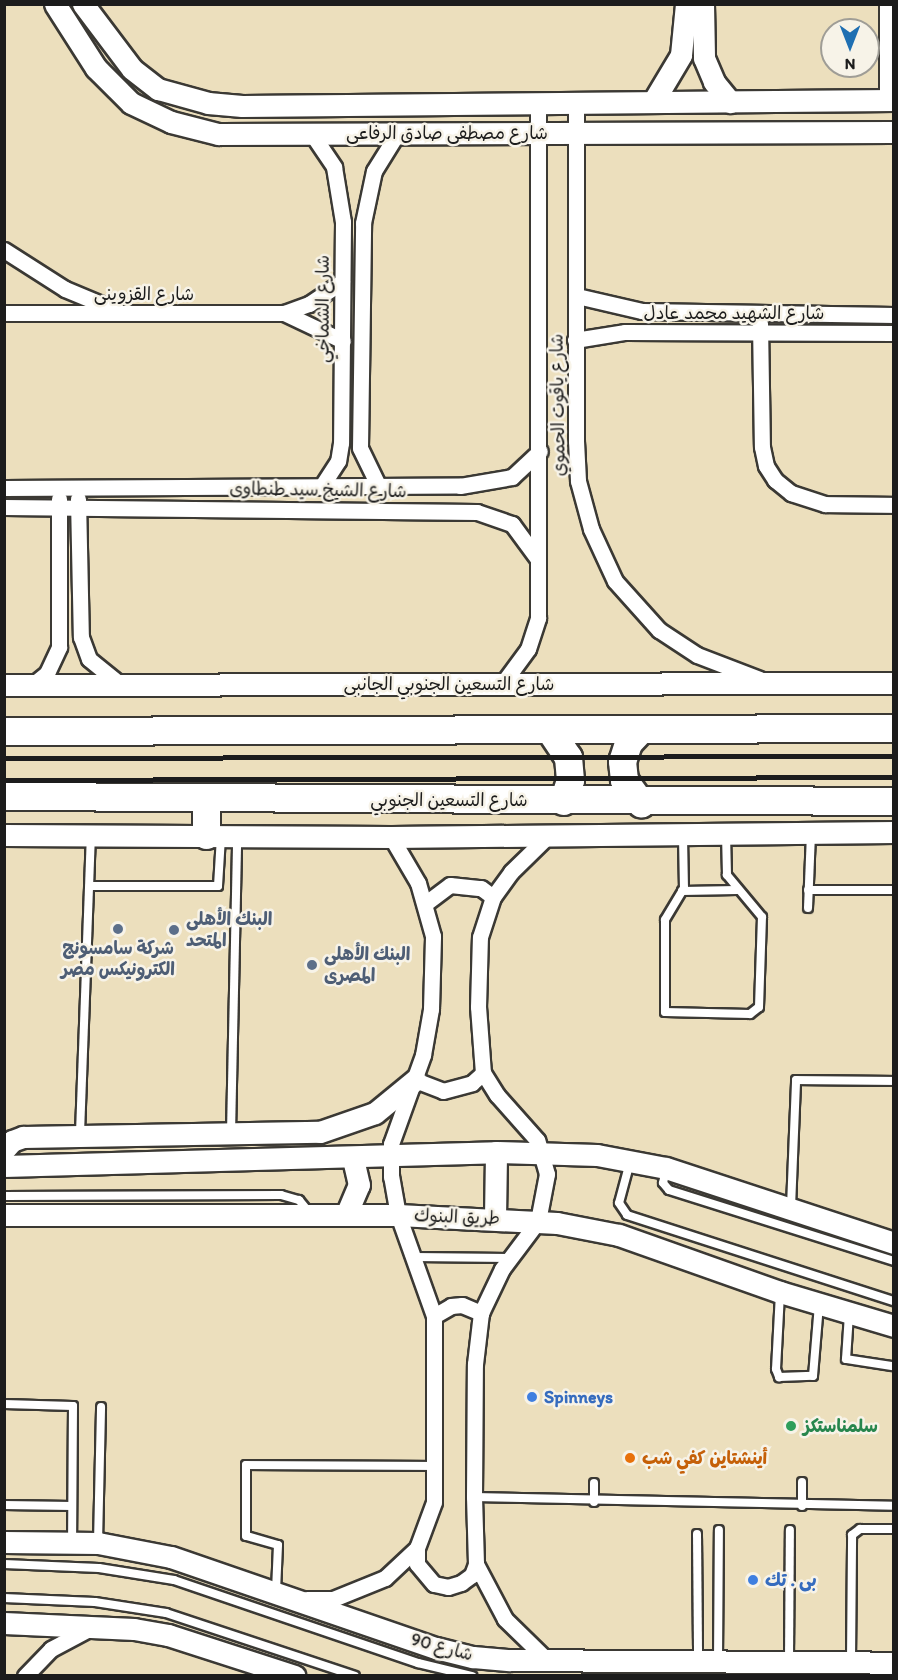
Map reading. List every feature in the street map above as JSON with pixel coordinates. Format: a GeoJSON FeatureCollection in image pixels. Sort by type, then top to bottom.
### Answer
{"type":"FeatureCollection","features":[{"type":"Feature","properties":{"kind":"highway"},"geometry":{"type":"LineString","coordinates":[[4,730],[894,728]]}},
{"type":"Feature","properties":{"kind":"highway"},"geometry":{"type":"LineString","coordinates":[[549,729],[568,757],[570,780],[563,801]]}},
{"type":"Feature","properties":{"kind":"highway"},"geometry":{"type":"LineString","coordinates":[[640,729],[628,743],[622,761],[624,780],[641,802]]}},
{"type":"Feature","properties":{"kind":"highway","name":"شارع التسعين الجنوبي"},"geometry":{"type":"LineString","coordinates":[[4,796],[641,802],[894,801]]}},
{"type":"Feature","properties":{"kind":"highway"},"geometry":{"type":"LineString","coordinates":[[206,798],[221,835]]}},
{"type":"Feature","properties":{"kind":"street","name":"شارع مصطفى صادق الرفاعى"},"geometry":{"type":"LineString","coordinates":[[55,4],[96,68],[131,103],[153,116],[218,134],[894,132]]}},
{"type":"Feature","properties":{"kind":"street","name":"شارع مصطفى صادق الرفاعى"},"geometry":{"type":"LineString","coordinates":[[83,4],[132,69],[158,89],[183,98],[242,106],[890,100]]}},
{"type":"Feature","properties":{"kind":"street"},"geometry":{"type":"LineString","coordinates":[[653,102],[681,55],[686,4]]}},
{"type":"Feature","properties":{"kind":"street"},"geometry":{"type":"LineString","coordinates":[[703,4],[704,58],[714,82],[730,102]]}},
{"type":"Feature","properties":{"kind":"street"},"geometry":{"type":"LineString","coordinates":[[887,4],[890,100]]}},
{"type":"Feature","properties":{"kind":"street","name":"شارع ياقوت الحموي"},"geometry":{"type":"LineString","coordinates":[[503,683],[528,649],[535,631],[540,451],[538,103]]}},
{"type":"Feature","properties":{"kind":"street","name":"شارع ياقوت الحموي"},"geometry":{"type":"LineString","coordinates":[[576,103],[577,296],[575,340],[578,481],[591,529],[607,567],[634,606],[681,645],[720,665],[771,683]]}},
{"type":"Feature","properties":{"kind":"street","name":"شارع الشماخي"},"geometry":{"type":"LineString","coordinates":[[312,134],[334,167],[342,222],[342,430],[338,461],[321,487]]}},
{"type":"Feature","properties":{"kind":"street"},"geometry":{"type":"LineString","coordinates":[[378,485],[360,448],[363,223],[374,171],[380,155],[398,134]]}},
{"type":"Feature","properties":{"kind":"street"},"geometry":{"type":"LineString","coordinates":[[4,250],[65,289],[124,314]]}},
{"type":"Feature","properties":{"kind":"street","name":"شارع القزوينى"},"geometry":{"type":"LineString","coordinates":[[4,314],[284,313],[309,304],[342,282]]}},
{"type":"Feature","properties":{"kind":"street","name":"شارع الشهيد محمد عادل"},"geometry":{"type":"LineString","coordinates":[[577,296],[642,311],[894,315]]}},
{"type":"Feature","properties":{"kind":"street","name":"شارع القزوينى"},"geometry":{"type":"LineString","coordinates":[[284,313],[343,341]]}},
{"type":"Feature","properties":{"kind":"street"},"geometry":{"type":"LineString","coordinates":[[759,314],[762,447],[766,466],[775,480],[791,493],[825,504],[894,505]]}},
{"type":"Feature","properties":{"kind":"street","name":"شارع الشهيد محمد عادل"},"geometry":{"type":"LineString","coordinates":[[575,340],[616,333],[894,333]]}},
{"type":"Feature","properties":{"kind":"street"},"geometry":{"type":"LineString","coordinates":[[342,430],[360,430]]}},
{"type":"Feature","properties":{"kind":"street","name":"شارع الشيخ سيد طنطاوى"},"geometry":{"type":"LineString","coordinates":[[4,488],[460,486],[500,480],[523,470],[540,451]]}},
{"type":"Feature","properties":{"kind":"street"},"geometry":{"type":"LineString","coordinates":[[31,686],[47,673],[59,647],[59,487]]}},
{"type":"Feature","properties":{"kind":"street"},"geometry":{"type":"LineString","coordinates":[[78,488],[84,649],[97,668],[121,685]]}},
{"type":"Feature","properties":{"kind":"street","name":"شارع الشيخ سيد طنطاوى"},"geometry":{"type":"LineString","coordinates":[[4,507],[477,512],[512,524],[537,558]]}},
{"type":"Feature","properties":{"kind":"street","name":"شارع التسعين الجنوبي الجانبى"},"geometry":{"type":"LineString","coordinates":[[4,685],[894,683]]}},
{"type":"Feature","properties":{"kind":"street"},"geometry":{"type":"LineString","coordinates":[[4,835],[391,837],[894,832]]}},
{"type":"Feature","properties":{"kind":"street"},"geometry":{"type":"LineString","coordinates":[[547,1660],[505,1619],[476,1564],[474,1497],[475,1364],[481,1313],[509,1258],[538,1221],[546,1197],[543,1152],[483,1073],[479,956],[484,919],[493,897],[511,872],[548,836]]}},
{"type":"Feature","properties":{"kind":"street"},"geometry":{"type":"LineString","coordinates":[[391,837],[426,903],[433,936],[432,992],[415,1080],[393,1131],[391,1157],[398,1215],[435,1316],[436,1466],[434,1502],[417,1548],[417,1564],[424,1576],[435,1584],[448,1587],[461,1583],[476,1564]]}},
{"type":"Feature","properties":{"kind":"street"},"geometry":{"type":"LineString","coordinates":[[426,903],[436,892],[458,885],[481,888],[493,897]]}},
{"type":"Feature","properties":{"kind":"street"},"geometry":{"type":"LineString","coordinates":[[415,1080],[428,1088],[450,1090],[472,1083],[483,1073]]}},
{"type":"Feature","properties":{"kind":"street"},"geometry":{"type":"LineString","coordinates":[[4,1150],[18,1138],[80,1134],[231,1135],[320,1132],[359,1121],[415,1080]]}},
{"type":"Feature","properties":{"kind":"street"},"geometry":{"type":"LineString","coordinates":[[291,1134],[292,1160]]}},
{"type":"Feature","properties":{"kind":"street"},"geometry":{"type":"LineString","coordinates":[[495,1218],[496,1152]]}},
{"type":"Feature","properties":{"kind":"street"},"geometry":{"type":"LineString","coordinates":[[4,1166],[543,1152],[631,1160],[666,1168],[791,1207],[894,1243]]}},
{"type":"Feature","properties":{"kind":"street"},"geometry":{"type":"LineString","coordinates":[[346,1215],[359,1185],[353,1158]]}},
{"type":"Feature","properties":{"kind":"street","name":"طريق البنوك"},"geometry":{"type":"LineString","coordinates":[[4,1215],[398,1215],[538,1221],[619,1235],[780,1292],[894,1326]]}},
{"type":"Feature","properties":{"kind":"street"},"geometry":{"type":"LineString","coordinates":[[435,1316],[451,1306],[462,1305],[481,1313]]}},
{"type":"Feature","properties":{"kind":"street","name":"شارع 90"},"geometry":{"type":"LineString","coordinates":[[4,1542],[98,1544],[180,1559],[436,1648],[473,1656],[547,1660],[789,1660],[894,1663]]}},
{"type":"Feature","properties":{"kind":"street"},"geometry":{"type":"LineString","coordinates":[[286,1596],[333,1599],[385,1578],[417,1548]]}},
{"type":"Feature","properties":{"kind":"street"},"geometry":{"type":"LineString","coordinates":[[4,1623],[97,1625],[168,1635],[295,1676]]}},
{"type":"Feature","properties":{"kind":"street"},"geometry":{"type":"LineString","coordinates":[[25,1676],[51,1649],[97,1625]]}},
{"type":"Feature","properties":{"kind":"lane"},"geometry":{"type":"LineString","coordinates":[[808,908],[811,832]]}},
{"type":"Feature","properties":{"kind":"lane"},"geometry":{"type":"LineString","coordinates":[[682,834],[685,879],[682,891],[666,920],[666,1012],[750,1014],[759,1007],[762,917],[756,906],[737,891],[727,875],[726,834]]}},
{"type":"Feature","properties":{"kind":"lane"},"geometry":{"type":"LineString","coordinates":[[80,1134],[91,835]]}},
{"type":"Feature","properties":{"kind":"lane"},"geometry":{"type":"LineString","coordinates":[[90,886],[218,886],[221,835]]}},
{"type":"Feature","properties":{"kind":"lane"},"geometry":{"type":"LineString","coordinates":[[221,835],[231,1135]]}},
{"type":"Feature","properties":{"kind":"lane"},"geometry":{"type":"LineString","coordinates":[[808,890],[894,890]]}},
{"type":"Feature","properties":{"kind":"lane"},"geometry":{"type":"LineString","coordinates":[[682,891],[737,891]]}},
{"type":"Feature","properties":{"kind":"lane"},"geometry":{"type":"LineString","coordinates":[[791,1207],[796,1080],[894,1081]]}},
{"type":"Feature","properties":{"kind":"lane"},"geometry":{"type":"LineString","coordinates":[[631,1160],[619,1203],[627,1215],[894,1301]]}},
{"type":"Feature","properties":{"kind":"lane"},"geometry":{"type":"LineString","coordinates":[[666,1168],[663,1183],[669,1190],[894,1261]]}},
{"type":"Feature","properties":{"kind":"lane"},"geometry":{"type":"LineString","coordinates":[[4,1196],[281,1195],[299,1200],[311,1215]]}},
{"type":"Feature","properties":{"kind":"lane"},"geometry":{"type":"LineString","coordinates":[[414,1257],[509,1258]]}},
{"type":"Feature","properties":{"kind":"lane"},"geometry":{"type":"LineString","coordinates":[[780,1292],[776,1369],[779,1377],[813,1376],[819,1304]]}},
{"type":"Feature","properties":{"kind":"lane"},"geometry":{"type":"LineString","coordinates":[[849,1314],[846,1359],[892,1366]]}},
{"type":"Feature","properties":{"kind":"lane"},"geometry":{"type":"LineString","coordinates":[[4,1404],[73,1406],[72,1542]]}},
{"type":"Feature","properties":{"kind":"lane"},"geometry":{"type":"LineString","coordinates":[[98,1544],[101,1407]]}},
{"type":"Feature","properties":{"kind":"lane"},"geometry":{"type":"LineString","coordinates":[[286,1596],[278,1545],[246,1536],[246,1466],[436,1466]]}},
{"type":"Feature","properties":{"kind":"lane"},"geometry":{"type":"LineString","coordinates":[[802,1482],[802,1506]]}},
{"type":"Feature","properties":{"kind":"lane"},"geometry":{"type":"LineString","coordinates":[[594,1483],[594,1502]]}},
{"type":"Feature","properties":{"kind":"lane"},"geometry":{"type":"LineString","coordinates":[[474,1497],[594,1502],[894,1506]]}},
{"type":"Feature","properties":{"kind":"lane"},"geometry":{"type":"LineString","coordinates":[[4,1505],[72,1506]]}},
{"type":"Feature","properties":{"kind":"lane"},"geometry":{"type":"LineString","coordinates":[[851,1662],[852,1535],[860,1529],[894,1529]]}},
{"type":"Feature","properties":{"kind":"lane"},"geometry":{"type":"LineString","coordinates":[[708,1660],[719,1530]]}},
{"type":"Feature","properties":{"kind":"lane"},"geometry":{"type":"LineString","coordinates":[[789,1660],[790,1530]]}},
{"type":"Feature","properties":{"kind":"lane"},"geometry":{"type":"LineString","coordinates":[[697,1534],[708,1660]]}},
{"type":"Feature","properties":{"kind":"lane"},"geometry":{"type":"LineString","coordinates":[[4,1564],[99,1568],[174,1580],[418,1663],[472,1676]]}},
{"type":"Feature","properties":{"kind":"lane"},"geometry":{"type":"LineString","coordinates":[[4,1598],[95,1602],[166,1613],[355,1676]]}},
{"type":"Feature","properties":{"kind":"railway"},"geometry":{"type":"LineString","coordinates":[[4,758],[894,756]]}},
{"type":"Feature","properties":{"kind":"railway"},"geometry":{"type":"LineString","coordinates":[[4,780],[894,777]]}},
{"type":"Feature","properties":{"kind":"place","name":"شركة سامسونج الكترونيكس مصر"},"geometry":{"type":"Point","coordinates":[118,929]}},
{"type":"Feature","properties":{"kind":"place","name":"البنك الأهلى المتحد"},"geometry":{"type":"Point","coordinates":[174,930]}},
{"type":"Feature","properties":{"kind":"place","name":"البنك الأهلى المصرى"},"geometry":{"type":"Point","coordinates":[312,965]}},
{"type":"Feature","properties":{"kind":"place","name":"Spinneys"},"geometry":{"type":"Point","coordinates":[532,1397]}},
{"type":"Feature","properties":{"kind":"place","name":"سلمناستكز"},"geometry":{"type":"Point","coordinates":[791,1426]}},
{"type":"Feature","properties":{"kind":"place","name":"أينشتاين كفي شب"},"geometry":{"type":"Point","coordinates":[630,1458]}},
{"type":"Feature","properties":{"kind":"place","name":"بى . تك"},"geometry":{"type":"Point","coordinates":[753,1580]}}]}
